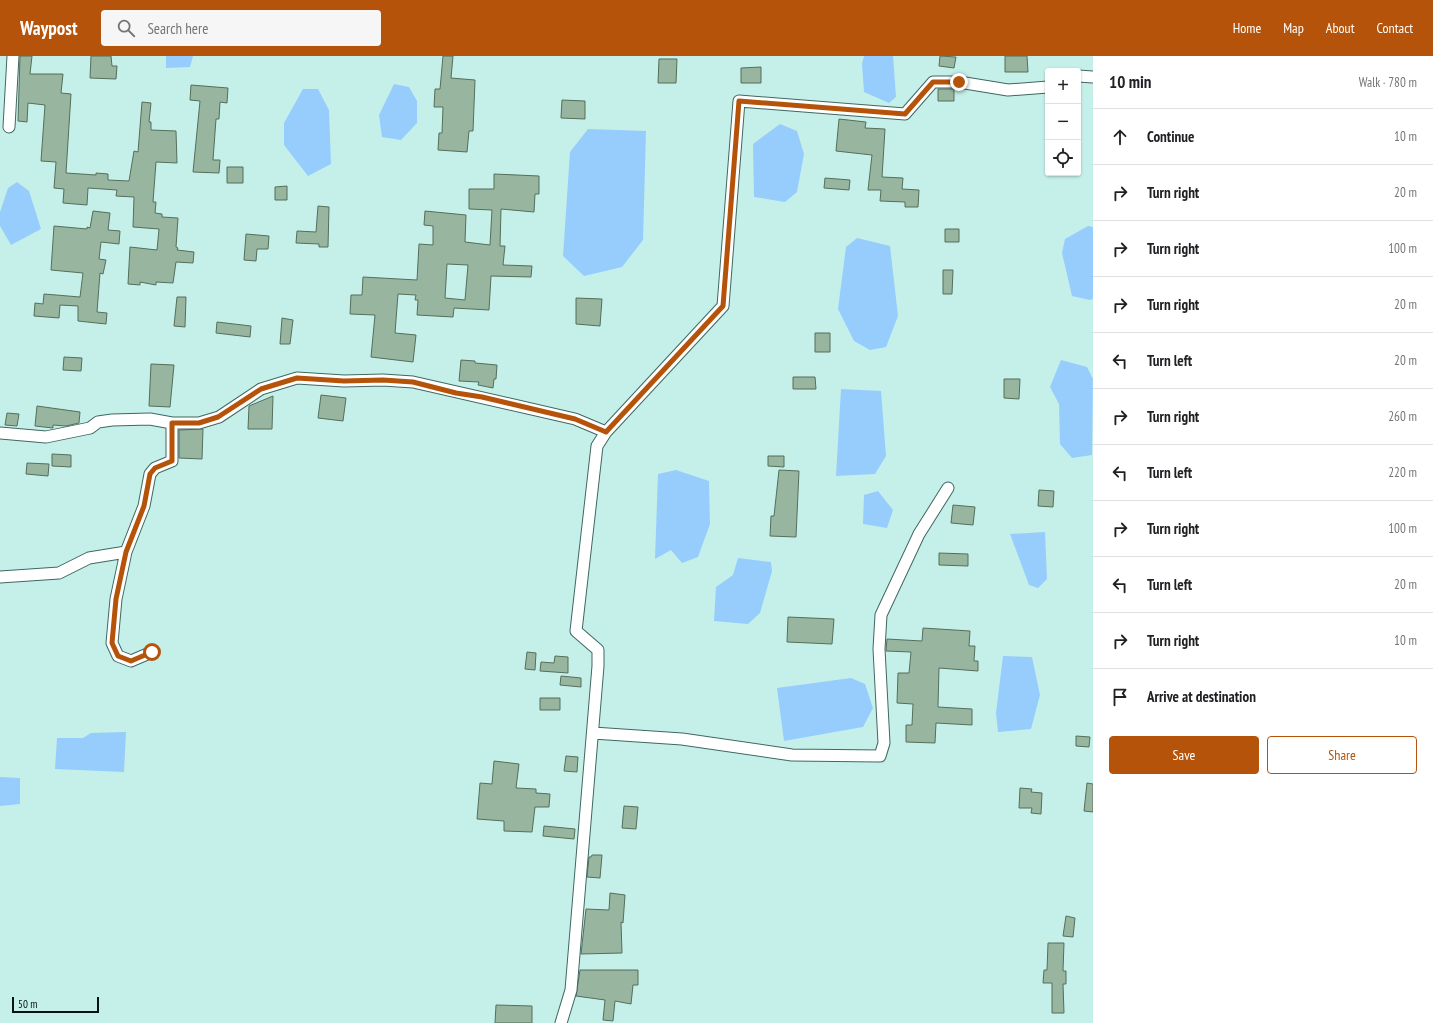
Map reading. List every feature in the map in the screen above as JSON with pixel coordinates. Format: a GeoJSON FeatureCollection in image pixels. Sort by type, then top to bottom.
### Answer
{"type":"FeatureCollection","features":[{"type":"Feature","properties":{"kind":"street"},"geometry":{"type":"LineString","coordinates":[[8,127],[13,56]]}},
{"type":"Feature","properties":{"kind":"street"},"geometry":{"type":"LineString","coordinates":[[1081,76],[1093,77]]}},
{"type":"Feature","properties":{"kind":"street"},"geometry":{"type":"LineString","coordinates":[[561,1023],[571,990],[593,733],[598,650],[576,631],[597,446],[606,432],[723,306],[739,101],[905,114],[933,82],[959,82],[1008,90],[1045,87]]}},
{"type":"Feature","properties":{"kind":"street"},"geometry":{"type":"LineString","coordinates":[[0,433],[46,437],[90,428],[98,422],[112,420],[150,419],[172,423],[199,423],[218,417],[261,389],[297,378],[344,381],[383,380],[413,382],[575,419],[606,432]]}},
{"type":"Feature","properties":{"kind":"street"},"geometry":{"type":"LineString","coordinates":[[152,652],[131,661],[118,656],[112,643],[116,599],[126,552],[144,506],[150,474],[155,468],[172,461],[172,423]]}},
{"type":"Feature","properties":{"kind":"street"},"geometry":{"type":"LineString","coordinates":[[593,733],[682,739],[792,755],[880,756],[884,743],[879,649],[881,614],[919,534],[948,488]]}},
{"type":"Feature","properties":{"kind":"street"},"geometry":{"type":"LineString","coordinates":[[0,577],[59,573],[89,558],[126,552]]}},
{"type":"Feature","properties":{"kind":"water"},"geometry":{"type":"Polygon","coordinates":[[[166,56],[193,56],[190,67],[166,68],[166,56]]]}},
{"type":"Feature","properties":{"kind":"water"},"geometry":{"type":"Polygon","coordinates":[[[864,56],[893,56],[896,97],[889,103],[864,92],[862,64],[864,56]]]}},
{"type":"Feature","properties":{"kind":"water"},"geometry":{"type":"Polygon","coordinates":[[[394,84],[409,87],[417,101],[417,123],[401,140],[382,137],[379,115],[394,84]]]}},
{"type":"Feature","properties":{"kind":"water"},"geometry":{"type":"Polygon","coordinates":[[[303,89],[318,89],[329,110],[331,164],[308,176],[284,145],[284,123],[303,89]]]}},
{"type":"Feature","properties":{"kind":"water"},"geometry":{"type":"Polygon","coordinates":[[[780,124],[797,131],[804,154],[797,192],[785,202],[754,197],[753,144],[780,124]]]}},
{"type":"Feature","properties":{"kind":"water"},"geometry":{"type":"Polygon","coordinates":[[[588,129],[646,131],[643,240],[622,267],[584,276],[563,256],[570,152],[588,129]]]}},
{"type":"Feature","properties":{"kind":"water"},"geometry":{"type":"Polygon","coordinates":[[[17,182],[29,191],[41,229],[11,245],[0,226],[0,212],[8,188],[17,182]]]}},
{"type":"Feature","properties":{"kind":"water"},"geometry":{"type":"Polygon","coordinates":[[[1088,226],[1093,227],[1093,299],[1090,300],[1072,296],[1062,253],[1065,239],[1088,226]]]}},
{"type":"Feature","properties":{"kind":"water"},"geometry":{"type":"Polygon","coordinates":[[[857,238],[890,246],[898,316],[886,347],[870,350],[854,341],[838,309],[846,247],[857,238]]]}},
{"type":"Feature","properties":{"kind":"water"},"geometry":{"type":"Polygon","coordinates":[[[1061,360],[1087,367],[1093,379],[1092,455],[1072,458],[1060,444],[1059,404],[1050,387],[1061,360]]]}},
{"type":"Feature","properties":{"kind":"water"},"geometry":{"type":"Polygon","coordinates":[[[841,389],[881,391],[886,456],[875,474],[836,476],[841,389]]]}},
{"type":"Feature","properties":{"kind":"water"},"geometry":{"type":"Polygon","coordinates":[[[676,470],[709,481],[710,524],[698,557],[682,563],[671,550],[655,559],[658,474],[676,470]]]}},
{"type":"Feature","properties":{"kind":"water"},"geometry":{"type":"Polygon","coordinates":[[[878,491],[893,510],[887,528],[863,524],[864,495],[878,491]]]}},
{"type":"Feature","properties":{"kind":"water"},"geometry":{"type":"Polygon","coordinates":[[[1045,532],[1047,579],[1038,588],[1029,585],[1010,534],[1045,532]]]}},
{"type":"Feature","properties":{"kind":"water"},"geometry":{"type":"Polygon","coordinates":[[[738,558],[771,562],[772,571],[760,613],[748,624],[714,621],[716,587],[733,575],[738,558]]]}},
{"type":"Feature","properties":{"kind":"water"},"geometry":{"type":"Polygon","coordinates":[[[1003,656],[1032,657],[1040,695],[1031,729],[998,732],[996,713],[1003,656]]]}},
{"type":"Feature","properties":{"kind":"water"},"geometry":{"type":"Polygon","coordinates":[[[851,678],[865,684],[873,708],[863,727],[784,741],[777,688],[851,678]]]}},
{"type":"Feature","properties":{"kind":"water"},"geometry":{"type":"Polygon","coordinates":[[[126,732],[124,772],[55,769],[57,738],[83,738],[91,733],[126,732]]]}},
{"type":"Feature","properties":{"kind":"water"},"geometry":{"type":"Polygon","coordinates":[[[0,777],[20,778],[20,804],[0,806],[0,777]]]}},
{"type":"Feature","properties":{"kind":"building"},"geometry":{"type":"Polygon","coordinates":[[[20,56],[32,56],[30,74],[63,74],[61,93],[71,94],[66,173],[96,175],[96,173],[108,174],[108,180],[129,181],[134,151],[138,152],[142,102],[151,103],[149,122],[151,122],[151,130],[176,131],[177,163],[156,162],[153,202],[156,202],[155,213],[162,214],[162,217],[178,218],[177,250],[194,252],[193,263],[176,262],[173,283],[156,282],[156,285],[140,282],[140,285],[128,284],[130,247],[157,250],[159,229],[133,227],[134,197],[116,196],[117,190],[88,188],[87,205],[63,203],[64,189],[54,188],[56,162],[41,161],[45,105],[28,103],[27,122],[18,121],[20,56]]]}},
{"type":"Feature","properties":{"kind":"building"},"geometry":{"type":"Polygon","coordinates":[[[91,56],[111,56],[112,66],[117,66],[116,79],[90,78],[91,56]]]}},
{"type":"Feature","properties":{"kind":"building"},"geometry":{"type":"Polygon","coordinates":[[[443,56],[453,56],[451,78],[475,80],[473,131],[469,131],[467,152],[438,150],[439,133],[442,133],[443,107],[434,107],[435,89],[440,89],[443,56]]]}},
{"type":"Feature","properties":{"kind":"building"},"geometry":{"type":"Polygon","coordinates":[[[940,56],[956,57],[954,68],[939,66],[940,56]]]}},
{"type":"Feature","properties":{"kind":"building"},"geometry":{"type":"Polygon","coordinates":[[[1005,56],[1027,56],[1028,72],[1005,72],[1005,56]]]}},
{"type":"Feature","properties":{"kind":"building"},"geometry":{"type":"Polygon","coordinates":[[[659,59],[677,59],[676,83],[658,83],[659,59]]]}},
{"type":"Feature","properties":{"kind":"building"},"geometry":{"type":"Polygon","coordinates":[[[761,67],[761,83],[741,83],[741,68],[761,67]]]}},
{"type":"Feature","properties":{"kind":"building"},"geometry":{"type":"Polygon","coordinates":[[[191,85],[228,88],[227,103],[220,102],[219,119],[216,119],[213,160],[220,160],[219,173],[193,172],[200,101],[190,100],[191,85]]]}},
{"type":"Feature","properties":{"kind":"building"},"geometry":{"type":"Polygon","coordinates":[[[938,89],[954,89],[954,101],[938,101],[938,89]]]}},
{"type":"Feature","properties":{"kind":"building"},"geometry":{"type":"Polygon","coordinates":[[[562,100],[585,101],[585,119],[561,118],[562,100]]]}},
{"type":"Feature","properties":{"kind":"building"},"geometry":{"type":"Polygon","coordinates":[[[839,119],[866,122],[865,128],[885,129],[882,177],[903,178],[902,189],[919,190],[918,207],[905,207],[905,202],[880,201],[881,190],[868,190],[872,155],[836,151],[839,119]]]}},
{"type":"Feature","properties":{"kind":"building"},"geometry":{"type":"Polygon","coordinates":[[[227,167],[243,167],[243,183],[227,183],[227,167]]]}},
{"type":"Feature","properties":{"kind":"building"},"geometry":{"type":"Polygon","coordinates":[[[494,174],[539,176],[539,194],[535,194],[534,212],[501,209],[500,246],[505,246],[503,265],[532,266],[531,277],[491,276],[489,310],[454,308],[453,317],[417,315],[418,300],[415,300],[416,295],[398,294],[395,333],[416,335],[413,362],[371,357],[375,315],[350,314],[351,295],[362,295],[363,277],[417,280],[419,244],[433,245],[433,226],[424,225],[425,211],[466,215],[465,242],[490,245],[492,210],[469,209],[469,189],[494,189],[494,174]],[[447,264],[445,298],[465,300],[468,265],[447,264]]]}},
{"type":"Feature","properties":{"kind":"building"},"geometry":{"type":"Polygon","coordinates":[[[825,178],[850,180],[849,190],[824,188],[825,178]]]}},
{"type":"Feature","properties":{"kind":"building"},"geometry":{"type":"Polygon","coordinates":[[[287,186],[287,200],[275,200],[275,187],[287,186]]]}},
{"type":"Feature","properties":{"kind":"building"},"geometry":{"type":"Polygon","coordinates":[[[318,206],[329,207],[328,247],[319,247],[319,244],[296,243],[297,231],[316,232],[318,206]]]}},
{"type":"Feature","properties":{"kind":"building"},"geometry":{"type":"Polygon","coordinates":[[[93,211],[110,213],[108,230],[120,231],[119,244],[101,242],[99,259],[106,260],[103,274],[100,273],[97,312],[107,313],[106,324],[78,321],[78,306],[60,305],[59,318],[34,316],[35,303],[43,304],[44,294],[80,297],[83,273],[51,270],[54,226],[90,228],[93,211]]]}},
{"type":"Feature","properties":{"kind":"building"},"geometry":{"type":"Polygon","coordinates":[[[945,229],[959,229],[959,242],[945,242],[945,229]]]}},
{"type":"Feature","properties":{"kind":"building"},"geometry":{"type":"Polygon","coordinates":[[[246,234],[269,236],[268,249],[257,249],[256,261],[244,260],[246,234]]]}},
{"type":"Feature","properties":{"kind":"building"},"geometry":{"type":"Polygon","coordinates":[[[943,270],[953,270],[952,294],[943,294],[943,270]]]}},
{"type":"Feature","properties":{"kind":"building"},"geometry":{"type":"Polygon","coordinates":[[[177,297],[186,297],[185,327],[174,326],[177,297]]]}},
{"type":"Feature","properties":{"kind":"building"},"geometry":{"type":"Polygon","coordinates":[[[576,298],[602,299],[600,326],[576,324],[576,298]]]}},
{"type":"Feature","properties":{"kind":"building"},"geometry":{"type":"Polygon","coordinates":[[[282,318],[293,320],[290,344],[280,344],[282,318]]]}},
{"type":"Feature","properties":{"kind":"building"},"geometry":{"type":"Polygon","coordinates":[[[217,322],[251,326],[250,337],[216,333],[217,322]]]}},
{"type":"Feature","properties":{"kind":"building"},"geometry":{"type":"Polygon","coordinates":[[[815,333],[830,333],[830,352],[815,352],[815,333]]]}},
{"type":"Feature","properties":{"kind":"building"},"geometry":{"type":"Polygon","coordinates":[[[64,357],[82,358],[81,371],[63,370],[64,357]]]}},
{"type":"Feature","properties":{"kind":"building"},"geometry":{"type":"Polygon","coordinates":[[[461,360],[497,365],[496,379],[494,379],[493,388],[478,385],[479,382],[459,381],[461,360]]]}},
{"type":"Feature","properties":{"kind":"building"},"geometry":{"type":"Polygon","coordinates":[[[151,364],[174,365],[170,407],[149,406],[151,364]]]}},
{"type":"Feature","properties":{"kind":"building"},"geometry":{"type":"Polygon","coordinates":[[[793,377],[815,377],[816,389],[793,389],[793,377]]]}},
{"type":"Feature","properties":{"kind":"building"},"geometry":{"type":"Polygon","coordinates":[[[1004,379],[1020,379],[1019,399],[1004,398],[1004,379]]]}},
{"type":"Feature","properties":{"kind":"building"},"geometry":{"type":"Polygon","coordinates":[[[321,395],[346,398],[343,421],[318,418],[321,395]]]}},
{"type":"Feature","properties":{"kind":"building"},"geometry":{"type":"Polygon","coordinates":[[[273,396],[272,429],[248,429],[249,406],[273,396]]]}},
{"type":"Feature","properties":{"kind":"building"},"geometry":{"type":"Polygon","coordinates":[[[37,406],[80,412],[79,423],[66,426],[53,425],[53,428],[35,426],[37,406]]]}},
{"type":"Feature","properties":{"kind":"building"},"geometry":{"type":"Polygon","coordinates":[[[7,413],[19,414],[17,426],[5,425],[7,413]]]}},
{"type":"Feature","properties":{"kind":"building"},"geometry":{"type":"Polygon","coordinates":[[[203,429],[202,459],[179,458],[179,430],[203,429]]]}},
{"type":"Feature","properties":{"kind":"building"},"geometry":{"type":"Polygon","coordinates":[[[52,454],[71,455],[71,467],[52,466],[52,454]]]}},
{"type":"Feature","properties":{"kind":"building"},"geometry":{"type":"Polygon","coordinates":[[[768,456],[784,456],[784,467],[768,466],[768,456]]]}},
{"type":"Feature","properties":{"kind":"building"},"geometry":{"type":"Polygon","coordinates":[[[27,463],[49,464],[48,476],[26,474],[27,463]]]}},
{"type":"Feature","properties":{"kind":"building"},"geometry":{"type":"Polygon","coordinates":[[[779,470],[799,471],[796,537],[770,536],[771,516],[774,516],[779,470]]]}},
{"type":"Feature","properties":{"kind":"building"},"geometry":{"type":"Polygon","coordinates":[[[1039,490],[1054,491],[1053,507],[1038,506],[1039,490]]]}},
{"type":"Feature","properties":{"kind":"building"},"geometry":{"type":"Polygon","coordinates":[[[953,505],[975,507],[973,525],[951,523],[953,505]]]}},
{"type":"Feature","properties":{"kind":"building"},"geometry":{"type":"Polygon","coordinates":[[[939,553],[968,554],[968,566],[939,565],[939,553]]]}},
{"type":"Feature","properties":{"kind":"building"},"geometry":{"type":"Polygon","coordinates":[[[788,617],[834,619],[832,644],[787,642],[788,617]]]}},
{"type":"Feature","properties":{"kind":"building"},"geometry":{"type":"Polygon","coordinates":[[[923,628],[970,631],[969,646],[975,646],[974,661],[978,661],[978,671],[939,668],[938,707],[972,709],[972,725],[936,723],[935,743],[906,742],[906,725],[912,725],[913,704],[897,703],[898,673],[909,673],[911,652],[886,651],[887,639],[922,641],[923,628]]]}},
{"type":"Feature","properties":{"kind":"building"},"geometry":{"type":"Polygon","coordinates":[[[527,652],[536,653],[535,670],[525,669],[527,652]]]}},
{"type":"Feature","properties":{"kind":"building"},"geometry":{"type":"Polygon","coordinates":[[[555,656],[568,657],[568,673],[540,671],[541,662],[554,663],[555,656]]]}},
{"type":"Feature","properties":{"kind":"building"},"geometry":{"type":"Polygon","coordinates":[[[561,676],[581,678],[581,687],[560,685],[561,676]]]}},
{"type":"Feature","properties":{"kind":"building"},"geometry":{"type":"Polygon","coordinates":[[[540,698],[560,698],[560,710],[540,710],[540,698]]]}},
{"type":"Feature","properties":{"kind":"building"},"geometry":{"type":"Polygon","coordinates":[[[1076,736],[1090,737],[1089,747],[1076,746],[1076,736]]]}},
{"type":"Feature","properties":{"kind":"building"},"geometry":{"type":"Polygon","coordinates":[[[566,756],[578,757],[577,772],[564,771],[566,756]]]}},
{"type":"Feature","properties":{"kind":"building"},"geometry":{"type":"Polygon","coordinates":[[[494,761],[519,764],[516,788],[536,789],[536,793],[550,794],[549,807],[535,807],[532,832],[504,831],[504,821],[477,819],[480,783],[492,784],[494,761]]]}},
{"type":"Feature","properties":{"kind":"building"},"geometry":{"type":"Polygon","coordinates":[[[1087,783],[1093,784],[1093,812],[1084,811],[1087,783]]]}},
{"type":"Feature","properties":{"kind":"building"},"geometry":{"type":"Polygon","coordinates":[[[1020,788],[1032,789],[1031,792],[1042,793],[1041,814],[1031,813],[1032,808],[1019,808],[1020,788]]]}},
{"type":"Feature","properties":{"kind":"building"},"geometry":{"type":"Polygon","coordinates":[[[624,806],[638,807],[636,829],[622,828],[624,806]]]}},
{"type":"Feature","properties":{"kind":"building"},"geometry":{"type":"Polygon","coordinates":[[[544,826],[575,829],[574,839],[543,836],[544,826]]]}},
{"type":"Feature","properties":{"kind":"building"},"geometry":{"type":"Polygon","coordinates":[[[592,855],[602,855],[600,878],[587,877],[589,857],[592,855]]]}},
{"type":"Feature","properties":{"kind":"building"},"geometry":{"type":"Polygon","coordinates":[[[610,893],[625,895],[623,923],[621,922],[622,953],[581,954],[586,909],[609,910],[610,893]]]}},
{"type":"Feature","properties":{"kind":"building"},"geometry":{"type":"Polygon","coordinates":[[[1066,916],[1075,918],[1073,937],[1063,936],[1066,916]]]}},
{"type":"Feature","properties":{"kind":"building"},"geometry":{"type":"Polygon","coordinates":[[[1048,943],[1064,943],[1063,971],[1066,971],[1066,984],[1063,984],[1064,1013],[1052,1013],[1052,983],[1043,983],[1044,970],[1047,970],[1048,943]]]}},
{"type":"Feature","properties":{"kind":"building"},"geometry":{"type":"Polygon","coordinates":[[[580,970],[638,970],[638,985],[633,985],[631,1004],[615,1001],[613,1021],[603,1020],[605,1000],[576,996],[580,970]]]}},
{"type":"Feature","properties":{"kind":"building"},"geometry":{"type":"Polygon","coordinates":[[[496,1005],[532,1006],[532,1023],[495,1023],[496,1005]]]}},
{"type":"Feature","properties":{"kind":"route"},"geometry":{"type":"LineString","coordinates":[[152,652],[131,661],[118,656],[112,643],[116,599],[126,552],[144,506],[150,474],[155,468],[172,461],[172,423],[199,423],[218,417],[261,389],[297,378],[344,381],[383,380],[413,382],[575,419],[606,432],[723,306],[739,101],[831,110],[905,114],[933,82],[959,82]]}}]}
